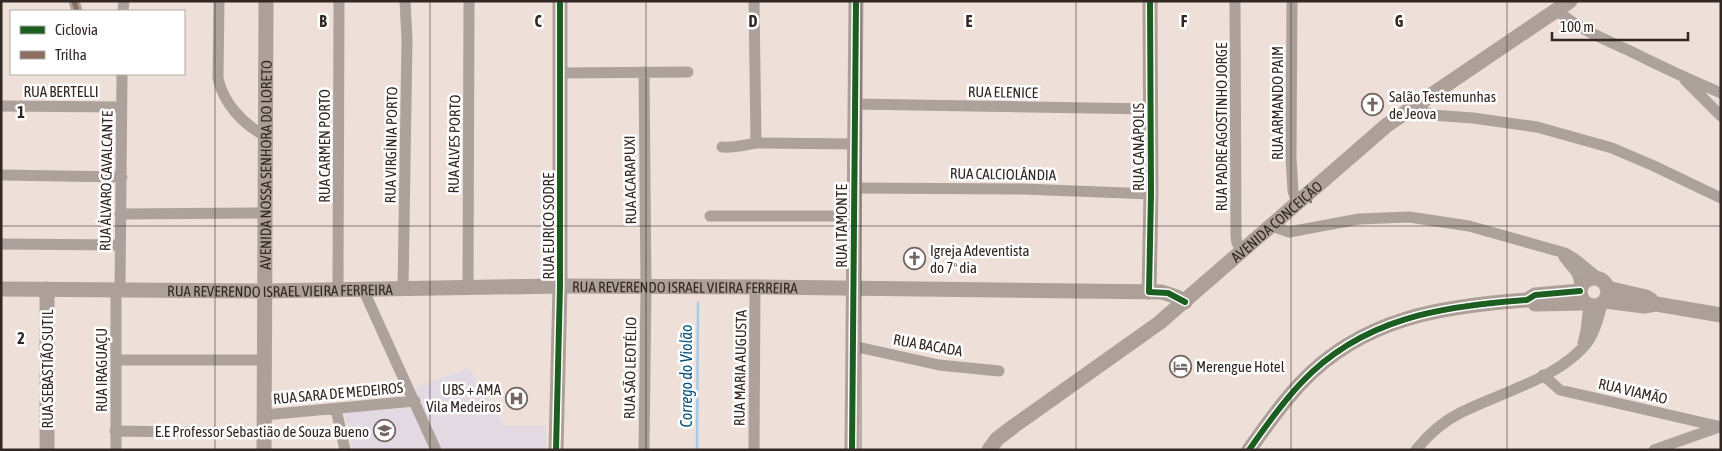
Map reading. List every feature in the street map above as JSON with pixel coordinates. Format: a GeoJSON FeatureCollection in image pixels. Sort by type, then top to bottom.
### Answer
{"type":"FeatureCollection","features":[{"type":"Feature","properties":{"kind":"street"},"geometry":{"type":"LineString","coordinates":[[219,1],[219,85],[238,116],[254,130],[265,136]]}},
{"type":"Feature","properties":{"kind":"street","name":"AVENIDA NOSSA SENHORA DO LORETO"},"geometry":{"type":"LineString","coordinates":[[264,450],[263,291],[266,1]]}},
{"type":"Feature","properties":{"kind":"street","name":"RUA CARMEN PORTO"},"geometry":{"type":"LineString","coordinates":[[338,290],[339,1]]}},
{"type":"Feature","properties":{"kind":"street","name":"RUA VIRGÍNIA PORTO"},"geometry":{"type":"LineString","coordinates":[[403,289],[408,40],[405,1]]}},
{"type":"Feature","properties":{"kind":"street","name":"RUA ALVES PORTO"},"geometry":{"type":"LineString","coordinates":[[468,288],[470,1]]}},
{"type":"Feature","properties":{"kind":"street","name":"RUA EURICO SODRE"},"geometry":{"type":"LineString","coordinates":[[556,450],[560,286],[560,1]]}},
{"type":"Feature","properties":{"kind":"street"},"geometry":{"type":"LineString","coordinates":[[754,1],[756,144]]}},
{"type":"Feature","properties":{"kind":"street","name":"RUA ITAMONTE"},"geometry":{"type":"LineString","coordinates":[[852,450],[856,1]]}},
{"type":"Feature","properties":{"kind":"street","name":"RUA CANÁPOLIS"},"geometry":{"type":"LineString","coordinates":[[1149,292],[1151,194],[1150,1]]}},
{"type":"Feature","properties":{"kind":"street","name":"RUA PADRE AGOSTINHO JORGE"},"geometry":{"type":"LineString","coordinates":[[1235,1],[1236,236],[1237,243],[1243,252]]}},
{"type":"Feature","properties":{"kind":"street","name":"RUA ARMANDO PAIM"},"geometry":{"type":"LineString","coordinates":[[1292,1],[1291,157],[1293,191],[1297,204]]}},
{"type":"Feature","properties":{"kind":"street"},"geometry":{"type":"LineString","coordinates":[[1561,4],[1583,29],[1682,77],[1717,91],[1706,101]]}},
{"type":"Feature","properties":{"kind":"street","name":"AVENIDA CONCEIÇÃO"},"geometry":{"type":"LineString","coordinates":[[989,450],[997,440],[1014,426],[1159,323],[1185,302],[1387,125],[1561,4]]}},
{"type":"Feature","properties":{"kind":"street","name":"RUA ACARAPUXI"},"geometry":{"type":"LineString","coordinates":[[644,72],[646,287]]}},
{"type":"Feature","properties":{"kind":"street"},"geometry":{"type":"LineString","coordinates":[[560,73],[688,72]]}},
{"type":"Feature","properties":{"kind":"street","name":"RUA ÁLVARO CAVALCANTE"},"geometry":{"type":"LineString","coordinates":[[118,290],[122,177],[122,75]]}},
{"type":"Feature","properties":{"kind":"street"},"geometry":{"type":"LineString","coordinates":[[1682,77],[1721,116]]}},
{"type":"Feature","properties":{"kind":"street","name":"RUA ELENICE"},"geometry":{"type":"LineString","coordinates":[[854,104],[1150,109]]}},
{"type":"Feature","properties":{"kind":"street","name":"RUA BERTELLI"},"geometry":{"type":"LineString","coordinates":[[1,106],[121,107]]}},
{"type":"Feature","properties":{"kind":"street"},"geometry":{"type":"LineString","coordinates":[[1413,106],[1432,115],[1498,121],[1537,127],[1612,148],[1721,198]]}},
{"type":"Feature","properties":{"kind":"street"},"geometry":{"type":"LineString","coordinates":[[722,147],[738,148],[756,144],[854,144]]}},
{"type":"Feature","properties":{"kind":"street"},"geometry":{"type":"LineString","coordinates":[[1,175],[122,177]]}},
{"type":"Feature","properties":{"kind":"street","name":"RUA CALCIOLÂNDIA"},"geometry":{"type":"LineString","coordinates":[[854,188],[1023,189],[1151,194]]}},
{"type":"Feature","properties":{"kind":"street"},"geometry":{"type":"LineString","coordinates":[[120,214],[264,213]]}},
{"type":"Feature","properties":{"kind":"street"},"geometry":{"type":"LineString","coordinates":[[710,216],[854,216]]}},
{"type":"Feature","properties":{"kind":"street"},"geometry":{"type":"LineString","coordinates":[[1272,226],[1289,232],[1359,219],[1409,217],[1469,226],[1557,251],[1575,259],[1594,295],[1594,332],[1582,348],[1554,370],[1543,376],[1458,414],[1426,437],[1416,450]]}},
{"type":"Feature","properties":{"kind":"street"},"geometry":{"type":"LineString","coordinates":[[1,244],[120,245]]}},
{"type":"Feature","properties":{"kind":"street"},"geometry":{"type":"LineString","coordinates":[[1557,251],[1573,267],[1580,279],[1594,295]]}},
{"type":"Feature","properties":{"kind":"street","name":"RUA REVERENDO ISRAEL VIEIRA FERREIRA"},"geometry":{"type":"LineString","coordinates":[[1,289],[263,291],[560,286],[854,288],[1149,292],[1168,293],[1185,302]]}},
{"type":"Feature","properties":{"kind":"street","name":"RUA SÃO LEOTÉLIO"},"geometry":{"type":"LineString","coordinates":[[644,450],[646,287]]}},
{"type":"Feature","properties":{"kind":"street","name":"RUA MARIA AUGUSTA"},"geometry":{"type":"LineString","coordinates":[[754,450],[755,287]]}},
{"type":"Feature","properties":{"kind":"street","name":"RUA SEBASTIÃO SUTIL"},"geometry":{"type":"LineString","coordinates":[[47,289],[47,450]]}},
{"type":"Feature","properties":{"kind":"street","name":"RUA IRAGUAÇU"},"geometry":{"type":"LineString","coordinates":[[116,450],[118,290]]}},
{"type":"Feature","properties":{"kind":"street"},"geometry":{"type":"LineString","coordinates":[[364,290],[436,450]]}},
{"type":"Feature","properties":{"kind":"street"},"geometry":{"type":"LineString","coordinates":[[1249,450],[1280,408],[1307,377],[1334,354],[1369,333],[1407,318],[1445,308],[1471,304],[1527,300],[1535,295],[1594,295],[1644,306],[1656,304],[1721,316]]}},
{"type":"Feature","properties":{"kind":"street","name":"RUA BACADA"},"geometry":{"type":"LineString","coordinates":[[853,346],[939,364],[999,371]]}},
{"type":"Feature","properties":{"kind":"street"},"geometry":{"type":"LineString","coordinates":[[116,360],[264,360]]}},
{"type":"Feature","properties":{"kind":"street","name":"RUA VIAMÃO"},"geometry":{"type":"LineString","coordinates":[[1543,376],[1560,390],[1721,427]]}},
{"type":"Feature","properties":{"kind":"street","name":"RUA SARA DE MEDEIROS"},"geometry":{"type":"LineString","coordinates":[[264,415],[415,401]]}},
{"type":"Feature","properties":{"kind":"street"},"geometry":{"type":"LineString","coordinates":[[336,409],[345,450]]}},
{"type":"Feature","properties":{"kind":"street"},"geometry":{"type":"LineString","coordinates":[[1654,450],[1721,427]]}},
{"type":"Feature","properties":{"kind":"street"},"geometry":{"type":"LineString","coordinates":[[116,431],[264,433]]}},
{"type":"Feature","properties":{"kind":"shaded area"},"geometry":{"type":"Polygon","coordinates":[[[469,368],[505,426],[546,426],[546,450],[443,450],[414,388],[469,368]]]}},
{"type":"Feature","properties":{"kind":"shaded area","name":"E.E Professor Sebastião de Souza Bueno"},"geometry":{"type":"Polygon","coordinates":[[[406,408],[413,411],[429,450],[353,450],[345,413],[406,408]]]}},
{"type":"Feature","properties":{"kind":"waterway","name":"Corrego do Violão"},"geometry":{"type":"LineString","coordinates":[[697,450],[698,303]]}},
{"type":"Feature","properties":{"kind":"marked path"},"geometry":{"type":"LineString","coordinates":[[74,1],[77,10]]}},
{"type":"Feature","properties":{"kind":"cycle path"},"geometry":{"type":"LineString","coordinates":[[556,450],[560,286],[560,1]]}},
{"type":"Feature","properties":{"kind":"cycle path"},"geometry":{"type":"LineString","coordinates":[[852,450],[856,1]]}},
{"type":"Feature","properties":{"kind":"cycle path"},"geometry":{"type":"LineString","coordinates":[[1150,1],[1151,194],[1149,292],[1168,293],[1185,302]]}},
{"type":"Feature","properties":{"kind":"cycle path"},"geometry":{"type":"LineString","coordinates":[[1249,450],[1280,407],[1301,383],[1325,361],[1350,343],[1377,330],[1405,319],[1464,306],[1527,300],[1535,295],[1580,291]]}},
{"type":"Feature","properties":{"kind":"place","name":"Salão Testemunhas de Jeova"},"geometry":{"type":"Point","coordinates":[1373,105]}},
{"type":"Feature","properties":{"kind":"place","name":"Igreja Adeventista do 7º dia"},"geometry":{"type":"Point","coordinates":[914,259]}},
{"type":"Feature","properties":{"kind":"place","name":"Merengue Hotel"},"geometry":{"type":"Point","coordinates":[1180,366]}},
{"type":"Feature","properties":{"kind":"place","name":"UBS + AMA Vila Medeiros"},"geometry":{"type":"Point","coordinates":[517,398]}},
{"type":"Feature","properties":{"kind":"place","name":"E.E Professor Sebastião de Souza Bueno"},"geometry":{"type":"Point","coordinates":[385,431]}}]}
